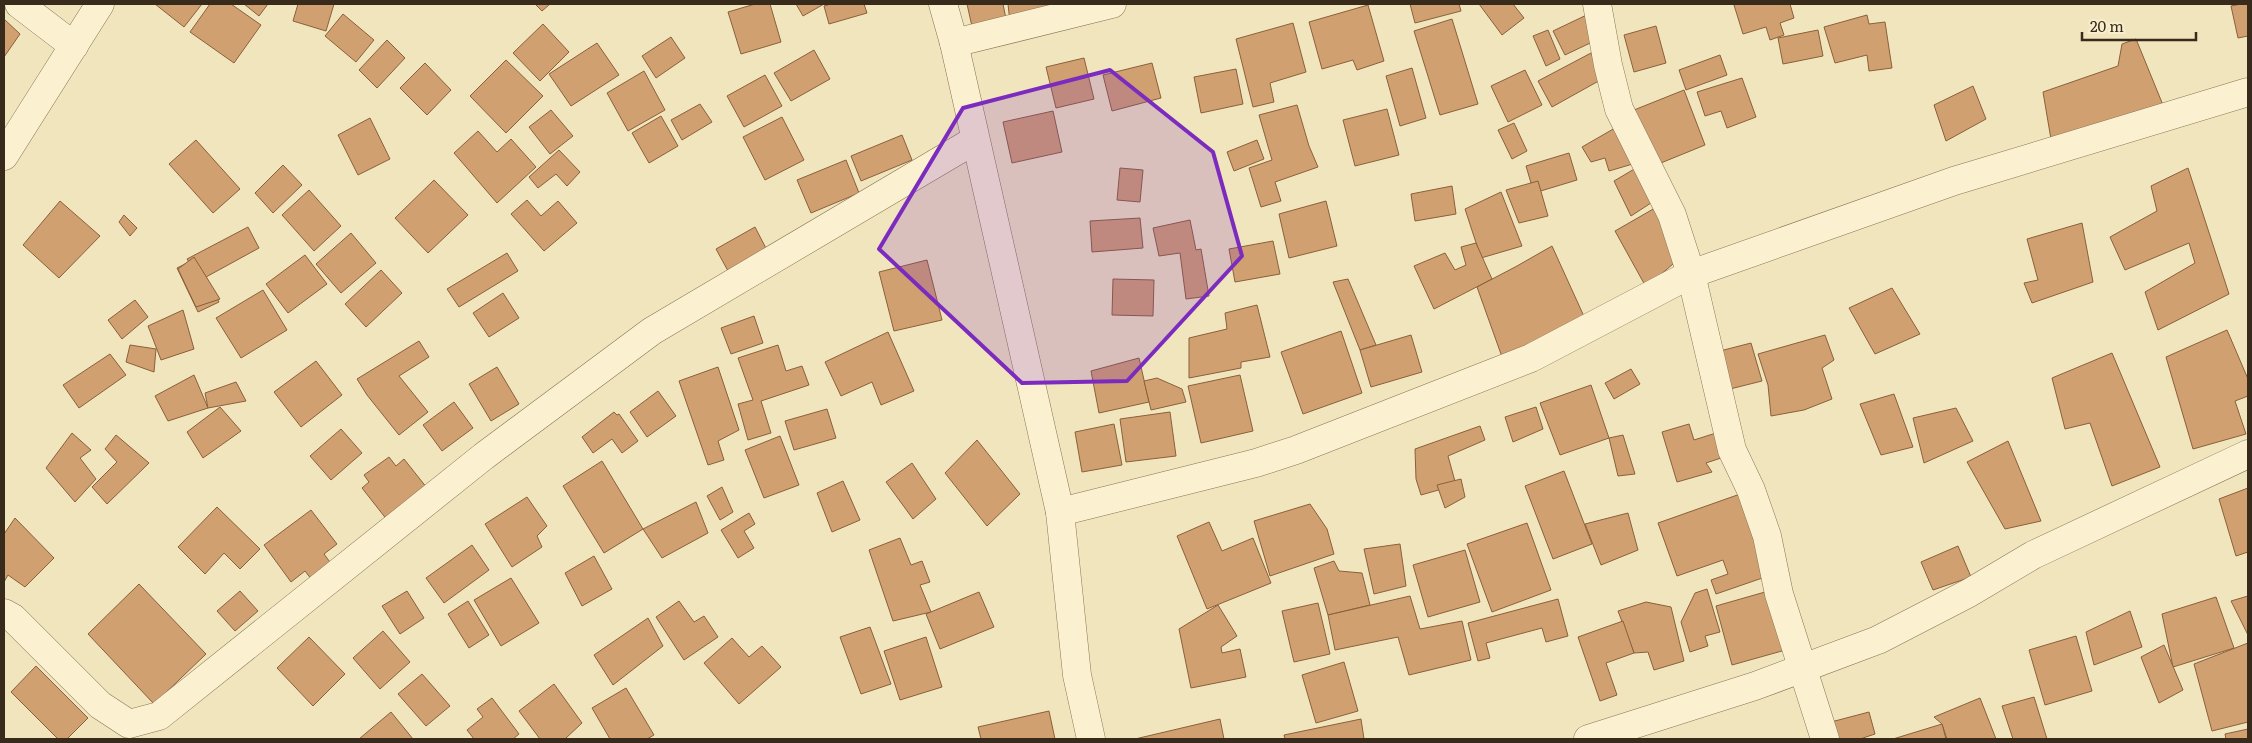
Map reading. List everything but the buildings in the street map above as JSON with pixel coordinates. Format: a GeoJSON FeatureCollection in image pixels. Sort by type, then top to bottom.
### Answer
{"type":"FeatureCollection","features":[{"type":"Feature","properties":{"kind":"street"},"geometry":{"type":"LineString","coordinates":[[19,4],[74,46]]}},
{"type":"Feature","properties":{"kind":"street"},"geometry":{"type":"LineString","coordinates":[[4,156],[100,4]]}},
{"type":"Feature","properties":{"kind":"street"},"geometry":{"type":"LineString","coordinates":[[943,4],[954,43],[1060,512],[1077,676],[1091,739]]}},
{"type":"Feature","properties":{"kind":"street"},"geometry":{"type":"LineString","coordinates":[[954,43],[1112,4]]}},
{"type":"Feature","properties":{"kind":"street"},"geometry":{"type":"LineString","coordinates":[[1597,4],[1608,65],[1619,109],[1672,215],[1692,274],[1732,450],[1751,490],[1767,536],[1779,594],[1825,739]]}},
{"type":"Feature","properties":{"kind":"street"},"geometry":{"type":"LineString","coordinates":[[1060,512],[1256,463],[1296,450],[1531,358],[1692,274],[1954,181],[2248,92]]}},
{"type":"Feature","properties":{"kind":"street"},"geometry":{"type":"LineString","coordinates":[[4,613],[13,618],[100,705],[129,724],[159,716],[484,456],[652,331],[975,140]]}},
{"type":"Feature","properties":{"kind":"street"},"geometry":{"type":"LineString","coordinates":[[1588,739],[1755,686],[1878,640],[1969,593],[2033,555],[2248,454]]}},
{"type":"Feature","properties":{"kind":"highlighted area"},"geometry":{"type":"Polygon","coordinates":[[[1110,70],[1213,152],[1242,256],[1127,381],[1022,383],[879,249],[963,108],[1110,70]]]}}]}
